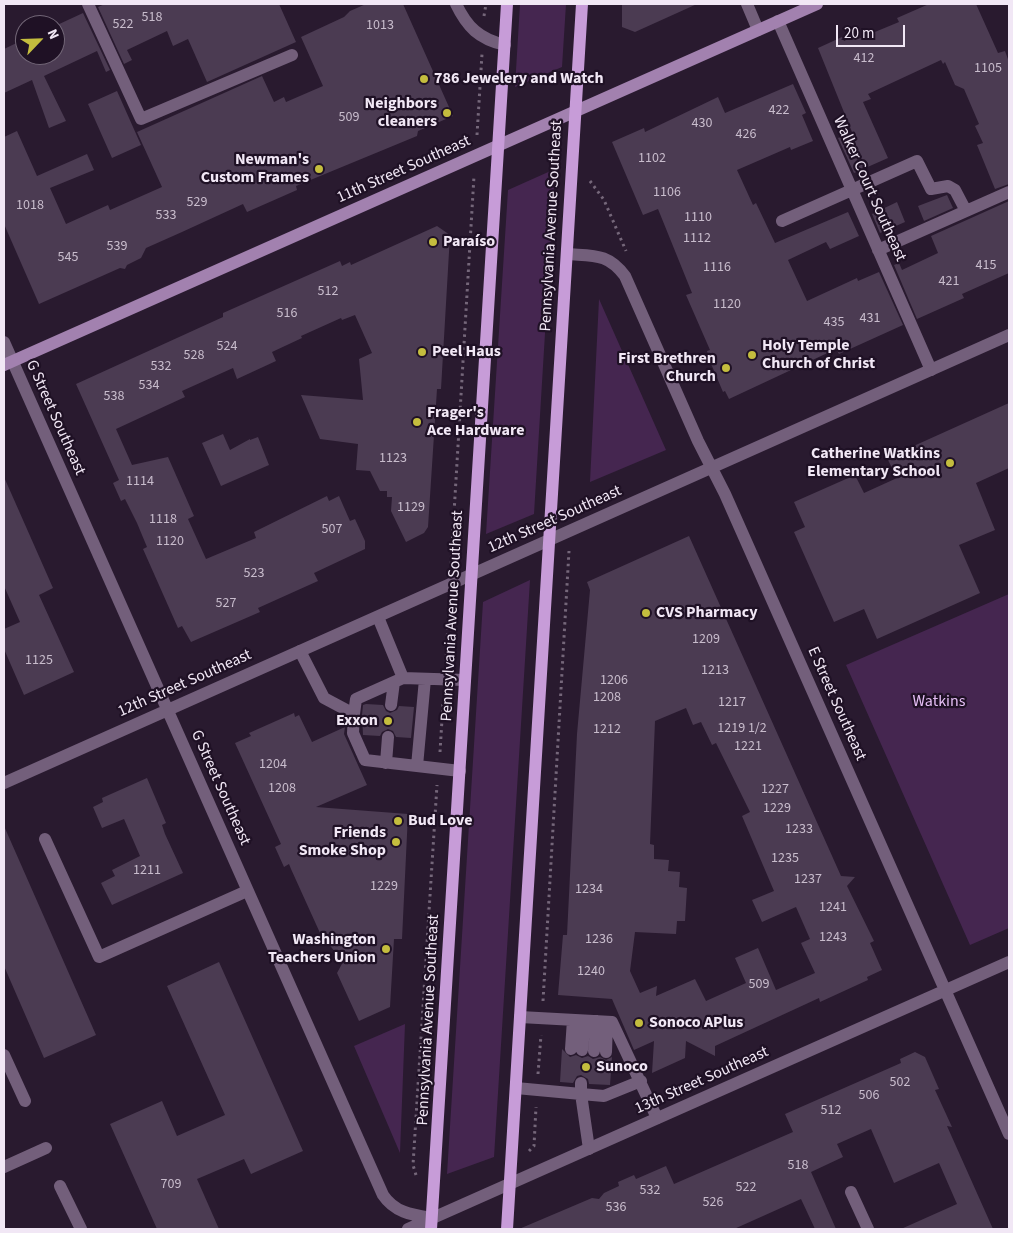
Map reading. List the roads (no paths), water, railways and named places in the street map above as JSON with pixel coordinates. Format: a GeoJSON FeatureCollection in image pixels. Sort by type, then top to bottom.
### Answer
{"type":"FeatureCollection","features":[{"type":"Feature","properties":{"kind":"main road","name":"Pennsylvania Avenue Southeast"},"geometry":{"type":"LineString","coordinates":[[432,1224],[507,4]]}},
{"type":"Feature","properties":{"kind":"main road","name":"Pennsylvania Avenue Southeast"},"geometry":{"type":"LineString","coordinates":[[507,1229],[582,4]]}},
{"type":"Feature","properties":{"kind":"main road","name":"11th Street Southeast"},"geometry":{"type":"LineString","coordinates":[[8,363],[817,4]]}},
{"type":"Feature","properties":{"kind":"street"},"geometry":{"type":"LineString","coordinates":[[88,4],[141,119],[292,55]]}},
{"type":"Feature","properties":{"kind":"street"},"geometry":{"type":"LineString","coordinates":[[456,4],[468,26],[482,38],[505,45]]}},
{"type":"Feature","properties":{"kind":"street"},"geometry":{"type":"LineString","coordinates":[[747,4],[758,30]]}},
{"type":"Feature","properties":{"kind":"street","name":"Walker Court Southeast"},"geometry":{"type":"LineString","coordinates":[[778,22],[931,370]]}},
{"type":"Feature","properties":{"kind":"street"},"geometry":{"type":"LineString","coordinates":[[782,221],[918,161],[931,189],[951,188],[955,190],[966,211]]}},
{"type":"Feature","properties":{"kind":"street"},"geometry":{"type":"LineString","coordinates":[[878,250],[1009,192]]}},
{"type":"Feature","properties":{"kind":"street","name":"E Street Southeast"},"geometry":{"type":"LineString","coordinates":[[568,254],[604,257],[611,260],[625,276],[1009,1134]]}},
{"type":"Feature","properties":{"kind":"street","name":"12th Street Southeast"},"geometry":{"type":"LineString","coordinates":[[4,783],[1009,335]]}},
{"type":"Feature","properties":{"kind":"street","name":"G Street Southeast"},"geometry":{"type":"LineString","coordinates":[[4,342],[8,363],[167,710],[383,1196],[389,1204],[401,1212],[432,1224]]}},
{"type":"Feature","properties":{"kind":"street"},"geometry":{"type":"LineString","coordinates":[[378,617],[398,680],[391,705]]}},
{"type":"Feature","properties":{"kind":"street"},"geometry":{"type":"LineString","coordinates":[[300,651],[324,698],[354,714]]}},
{"type":"Feature","properties":{"kind":"street"},"geometry":{"type":"LineString","coordinates":[[417,766],[425,679]]}},
{"type":"Feature","properties":{"kind":"street"},"geometry":{"type":"LineString","coordinates":[[460,771],[365,760],[353,734],[354,714],[356,699],[398,680],[465,680]]}},
{"type":"Feature","properties":{"kind":"street"},"geometry":{"type":"LineString","coordinates":[[386,763],[388,737]]}},
{"type":"Feature","properties":{"kind":"street"},"geometry":{"type":"LineString","coordinates":[[46,839],[99,957],[248,891]]}},
{"type":"Feature","properties":{"kind":"street","name":"13th Street Southeast"},"geometry":{"type":"LineString","coordinates":[[408,1229],[432,1224],[510,1184],[1009,962]]}},
{"type":"Feature","properties":{"kind":"street"},"geometry":{"type":"LineString","coordinates":[[520,1018],[612,1022],[657,1118]]}},
{"type":"Feature","properties":{"kind":"street"},"geometry":{"type":"LineString","coordinates":[[590,1021],[588,1051],[590,1021]]}},
{"type":"Feature","properties":{"kind":"street"},"geometry":{"type":"LineString","coordinates":[[4,1055],[24,1102]]}},
{"type":"Feature","properties":{"kind":"street"},"geometry":{"type":"LineString","coordinates":[[516,1088],[537,1090],[587,1089],[641,1081]]}},
{"type":"Feature","properties":{"kind":"street"},"geometry":{"type":"LineString","coordinates":[[587,1089],[589,1149]]}},
{"type":"Feature","properties":{"kind":"street"},"geometry":{"type":"LineString","coordinates":[[4,1167],[46,1148]]}},
{"type":"Feature","properties":{"kind":"street"},"geometry":{"type":"LineString","coordinates":[[60,1186],[81,1229]]}},
{"type":"Feature","properties":{"kind":"street"},"geometry":{"type":"LineString","coordinates":[[851,1192],[868,1229]]}},
{"type":"Feature","properties":{"kind":"place","name":"786 Jewelery and Watch"},"geometry":{"type":"Point","coordinates":[424,79]}},
{"type":"Feature","properties":{"kind":"place","name":"Neighbors cleaners"},"geometry":{"type":"Point","coordinates":[447,113]}},
{"type":"Feature","properties":{"kind":"place","name":"Newman's Custom Frames"},"geometry":{"type":"Point","coordinates":[319,169]}},
{"type":"Feature","properties":{"kind":"place","name":"Paraíso"},"geometry":{"type":"Point","coordinates":[433,242]}},
{"type":"Feature","properties":{"kind":"place","name":"Peel Haus"},"geometry":{"type":"Point","coordinates":[422,352]}},
{"type":"Feature","properties":{"kind":"place","name":"Holy Temple Church of Christ"},"geometry":{"type":"Point","coordinates":[752,355]}},
{"type":"Feature","properties":{"kind":"place","name":"First Brethren Church"},"geometry":{"type":"Point","coordinates":[726,368]}},
{"type":"Feature","properties":{"kind":"place","name":"Frager's Ace Hardware"},"geometry":{"type":"Point","coordinates":[417,422]}},
{"type":"Feature","properties":{"kind":"place","name":"Catherine Watkins Elementary School"},"geometry":{"type":"Point","coordinates":[950,463]}},
{"type":"Feature","properties":{"kind":"place","name":"CVS Pharmacy"},"geometry":{"type":"Point","coordinates":[646,613]}},
{"type":"Feature","properties":{"kind":"place","name":"Exxon"},"geometry":{"type":"Point","coordinates":[388,721]}},
{"type":"Feature","properties":{"kind":"place","name":"Bud Love"},"geometry":{"type":"Point","coordinates":[398,821]}},
{"type":"Feature","properties":{"kind":"place","name":"Friends Smoke Shop"},"geometry":{"type":"Point","coordinates":[396,842]}},
{"type":"Feature","properties":{"kind":"place","name":"Washington Teachers Union"},"geometry":{"type":"Point","coordinates":[386,949]}},
{"type":"Feature","properties":{"kind":"place","name":"Sonoco APlus"},"geometry":{"type":"Point","coordinates":[639,1023]}},
{"type":"Feature","properties":{"kind":"place","name":"Sunoco"},"geometry":{"type":"Point","coordinates":[586,1067]}},
{"type":"Feature","properties":{"kind":"park label","name":"Watkins"},"geometry":{"type":"Point","coordinates":[939,702]}}]}
